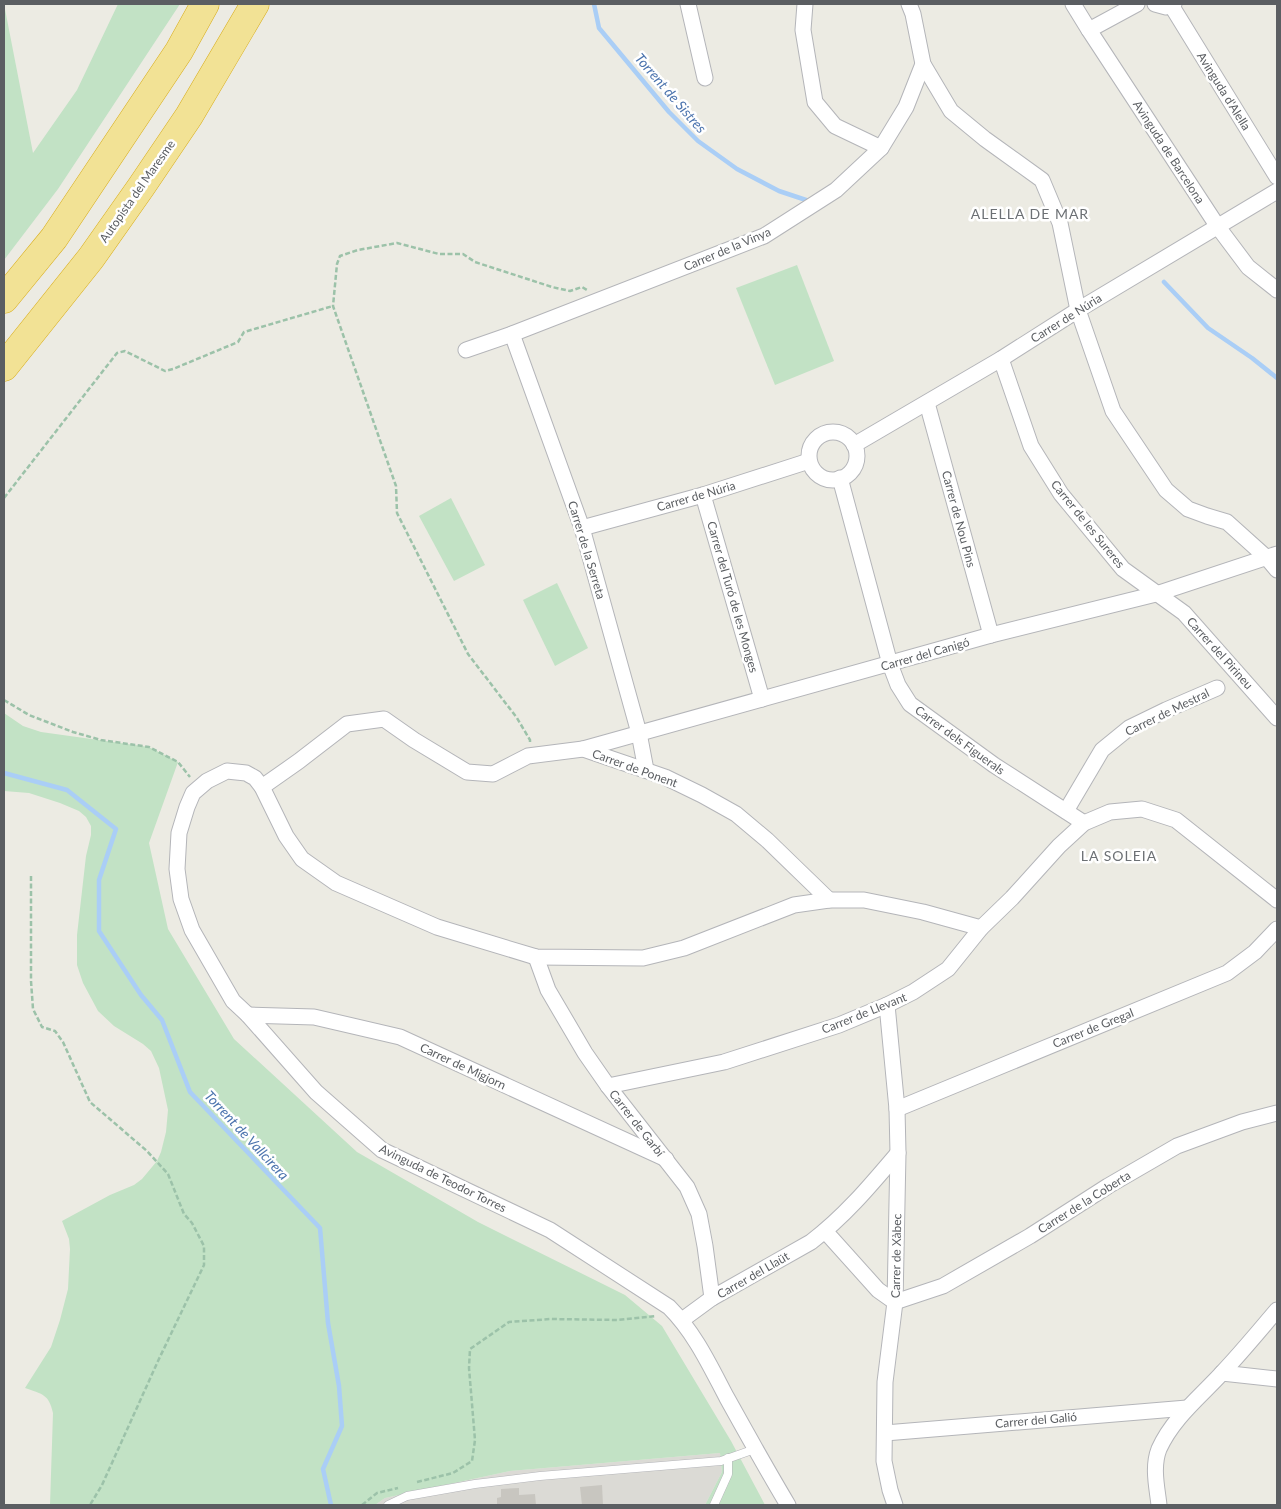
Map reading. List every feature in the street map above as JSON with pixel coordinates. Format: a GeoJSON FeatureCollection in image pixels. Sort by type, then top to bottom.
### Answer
{"type":"FeatureCollection","features":[{"type":"Feature","properties":{"kind":"highway"},"geometry":{"type":"LineString","coordinates":[[4,299],[54,238],[179,51],[206,4]]}},
{"type":"Feature","properties":{"kind":"highway","name":"Autopista del Maresme"},"geometry":{"type":"LineString","coordinates":[[4,367],[91,258],[141,187],[189,116],[255,4]]}},
{"type":"Feature","properties":{"kind":"street"},"geometry":{"type":"LineString","coordinates":[[688,4],[705,78]]}},
{"type":"Feature","properties":{"kind":"street"},"geometry":{"type":"LineString","coordinates":[[805,4],[803,30],[815,102],[835,126],[881,148]]}},
{"type":"Feature","properties":{"kind":"street"},"geometry":{"type":"LineString","coordinates":[[909,4],[914,14],[924,64],[951,111],[985,139],[1042,180],[1060,223],[1078,310],[1112,411],[1166,490],[1188,509],[1227,522],[1272,556],[1277,570]]}},
{"type":"Feature","properties":{"kind":"street","name":"Avinguda de Barcelona"},"geometry":{"type":"LineString","coordinates":[[1073,4],[1218,227],[1248,266],[1277,290]]}},
{"type":"Feature","properties":{"kind":"street"},"geometry":{"type":"LineString","coordinates":[[1089,30],[1137,4]]}},
{"type":"Feature","properties":{"kind":"street"},"geometry":{"type":"LineString","coordinates":[[1155,4],[1160,6],[1172,5]]}},
{"type":"Feature","properties":{"kind":"street","name":"Avinguda d'Alella"},"geometry":{"type":"LineString","coordinates":[[1172,5],[1277,177]]}},
{"type":"Feature","properties":{"kind":"street","name":"Carrer de la Vinya"},"geometry":{"type":"LineString","coordinates":[[466,350],[764,236],[836,190],[881,148],[906,107],[924,64]]}},
{"type":"Feature","properties":{"kind":"street","name":"Carrer de Núria"},"geometry":{"type":"LineString","coordinates":[[854,444],[927,403],[1277,191]]}},
{"type":"Feature","properties":{"kind":"street","name":"Carrer de la Serreta"},"geometry":{"type":"LineString","coordinates":[[512,334],[582,528],[639,733],[646,770]]}},
{"type":"Feature","properties":{"kind":"street","name":"Carrer de les Sureres"},"geometry":{"type":"LineString","coordinates":[[1000,358],[1031,446],[1061,494],[1123,569],[1156,594]]}},
{"type":"Feature","properties":{"kind":"street","name":"Carrer de Nou Pins"},"geometry":{"type":"LineString","coordinates":[[927,403],[991,635]]}},
{"type":"Feature","properties":{"kind":"street"},"geometry":{"type":"LineString","coordinates":[[836,432],[850,439],[854,444],[856,463],[849,473],[840,478],[830,480],[817,474],[812,468],[809,461],[811,446],[822,435],[836,432]]}},
{"type":"Feature","properties":{"kind":"street","name":"Carrer de Núria"},"geometry":{"type":"LineString","coordinates":[[582,528],[703,495],[809,461]]}},
{"type":"Feature","properties":{"kind":"street","name":"Carrer dels Figuerals"},"geometry":{"type":"LineString","coordinates":[[840,478],[890,664],[898,685],[910,704],[994,765],[1084,823]]}},
{"type":"Feature","properties":{"kind":"street","name":"Carrer del Turó de les Monges"},"geometry":{"type":"LineString","coordinates":[[703,495],[762,699]]}},
{"type":"Feature","properties":{"kind":"street","name":"Carrer del Canigó"},"geometry":{"type":"LineString","coordinates":[[583,749],[991,635],[1156,594],[1272,556]]}},
{"type":"Feature","properties":{"kind":"street","name":"Carrer del Pirineu"},"geometry":{"type":"LineString","coordinates":[[1156,594],[1184,613],[1277,718]]}},
{"type":"Feature","properties":{"kind":"street","name":"Carrer de Mestral"},"geometry":{"type":"LineString","coordinates":[[1066,811],[1102,750],[1129,728],[1217,688]]}},
{"type":"Feature","properties":{"kind":"street","name":"Carrer de Ponent"},"geometry":{"type":"LineString","coordinates":[[262,786],[299,761],[347,724],[384,719],[414,740],[467,772],[493,774],[528,756],[583,749],[646,770],[702,795],[736,814],[767,840],[829,900]]}},
{"type":"Feature","properties":{"kind":"street","name":"Avinguda de Teodor Torres"},"geometry":{"type":"LineString","coordinates":[[262,786],[255,778],[246,773],[227,771],[207,781],[194,793],[187,807],[179,834],[177,869],[182,899],[192,930],[233,1001],[248,1015],[316,1092],[382,1150],[550,1230],[669,1307],[682,1320],[695,1339],[788,1505]]}},
{"type":"Feature","properties":{"kind":"street"},"geometry":{"type":"LineString","coordinates":[[262,786],[286,836],[302,859],[336,884],[437,928],[536,957],[643,958],[684,948],[794,905],[829,900],[864,900],[923,912],[981,928]]}},
{"type":"Feature","properties":{"kind":"street","name":"Carrer de Llevant"},"geometry":{"type":"LineString","coordinates":[[608,1086],[724,1062],[839,1025],[913,992],[948,970],[981,928],[1012,898],[1059,846],[1084,823],[1110,812],[1142,810],[1176,820],[1277,900]]}},
{"type":"Feature","properties":{"kind":"street","name":"Carrer de Gregal"},"geometry":{"type":"LineString","coordinates":[[897,1109],[1227,973],[1255,952],[1277,929]]}},
{"type":"Feature","properties":{"kind":"street","name":"Carrer de Garbí"},"geometry":{"type":"LineString","coordinates":[[536,957],[548,990],[585,1053],[608,1086],[687,1186],[699,1214],[712,1298]]}},
{"type":"Feature","properties":{"kind":"street","name":"Carrer de Xàbec"},"geometry":{"type":"LineString","coordinates":[[887,1005],[897,1109],[898,1154],[895,1302],[885,1382],[884,1461],[895,1505]]}},
{"type":"Feature","properties":{"kind":"street","name":"Carrer de Migjorn"},"geometry":{"type":"LineString","coordinates":[[248,1015],[314,1017],[400,1037],[666,1160]]}},
{"type":"Feature","properties":{"kind":"street","name":"Carrer de la Coberta"},"geometry":{"type":"LineString","coordinates":[[895,1302],[943,1286],[1030,1236],[1108,1186],[1177,1146],[1242,1122],[1277,1113]]}},
{"type":"Feature","properties":{"kind":"street","name":"Carrer del Llaüt"},"geometry":{"type":"LineString","coordinates":[[682,1320],[712,1298],[811,1242],[855,1204],[898,1154]]}},
{"type":"Feature","properties":{"kind":"street"},"geometry":{"type":"LineString","coordinates":[[825,1231],[878,1290],[895,1302]]}},
{"type":"Feature","properties":{"kind":"street"},"geometry":{"type":"LineString","coordinates":[[1159,1505],[1155,1465],[1159,1449],[1170,1430],[1187,1408],[1222,1373],[1277,1310]]}},
{"type":"Feature","properties":{"kind":"street"},"geometry":{"type":"LineString","coordinates":[[1222,1373],[1277,1379]]}},
{"type":"Feature","properties":{"kind":"street","name":"Carrer del Galió"},"geometry":{"type":"LineString","coordinates":[[885,1433],[1187,1408]]}},
{"type":"Feature","properties":{"kind":"lane"},"geometry":{"type":"LineString","coordinates":[[388,1505],[406,1496],[475,1484],[540,1476],[721,1461],[755,1449]]}},
{"type":"Feature","properties":{"kind":"lane"},"geometry":{"type":"LineString","coordinates":[[714,1505],[728,1474],[728,1458]]}},
{"type":"Feature","properties":{"kind":"path"},"geometry":{"type":"LineString","coordinates":[[528,756],[530,740],[518,718],[468,654],[397,512],[396,486],[333,306],[337,264],[340,256],[358,250],[397,244],[438,254],[463,254],[475,262],[552,287],[570,291],[582,287],[602,299]]}},
{"type":"Feature","properties":{"kind":"path"},"geometry":{"type":"LineString","coordinates":[[4,498],[117,353],[125,351],[165,371],[238,342],[244,332],[333,306]]}},
{"type":"Feature","properties":{"kind":"path"},"geometry":{"type":"LineString","coordinates":[[4,700],[29,715],[73,732],[101,740],[149,747],[178,762],[199,788]]}},
{"type":"Feature","properties":{"kind":"path"},"geometry":{"type":"LineString","coordinates":[[31,876],[31,981],[33,1009],[42,1027],[55,1031],[63,1042],[90,1102],[146,1151],[168,1174],[184,1214],[192,1223],[204,1246],[204,1265],[102,1485],[90,1505]]}},
{"type":"Feature","properties":{"kind":"path"},"geometry":{"type":"LineString","coordinates":[[410,1484],[453,1473],[472,1461],[475,1440],[469,1368],[470,1349],[509,1322],[551,1319],[618,1320],[660,1316],[669,1307]]}},
{"type":"Feature","properties":{"kind":"path"},"geometry":{"type":"LineString","coordinates":[[362,1505],[377,1493],[402,1486]]}},
{"type":"Feature","properties":{"kind":"shaded area"},"geometry":{"type":"Polygon","coordinates":[[[720,1453],[722,1472],[705,1505],[375,1505],[385,1498],[510,1471],[720,1453]]]}},
{"type":"Feature","properties":{"kind":"green space"},"geometry":{"type":"Polygon","coordinates":[[[4,4],[33,153],[77,90],[118,4],[180,4],[58,189],[4,260],[4,4]]]}},
{"type":"Feature","properties":{"kind":"green space"},"geometry":{"type":"Polygon","coordinates":[[[797,265],[834,361],[775,385],[736,288],[797,265]]]}},
{"type":"Feature","properties":{"kind":"green space"},"geometry":{"type":"Polygon","coordinates":[[[451,498],[485,565],[454,581],[419,516],[451,498]]]}},
{"type":"Feature","properties":{"kind":"green space"},"geometry":{"type":"Polygon","coordinates":[[[557,583],[588,648],[555,666],[523,600],[557,583]]]}},
{"type":"Feature","properties":{"kind":"green space"},"geometry":{"type":"Polygon","coordinates":[[[4,713],[23,726],[41,732],[149,747],[178,762],[149,843],[168,929],[234,1039],[357,1152],[478,1222],[625,1295],[662,1326],[731,1441],[765,1505],[705,1505],[722,1472],[720,1453],[510,1471],[385,1498],[375,1505],[50,1505],[53,1413],[47,1398],[25,1388],[51,1347],[68,1289],[70,1249],[69,1239],[62,1221],[110,1195],[134,1185],[142,1179],[157,1161],[161,1152],[166,1132],[168,1110],[159,1068],[151,1051],[114,1026],[98,1011],[83,983],[77,965],[77,935],[91,826],[86,817],[79,811],[60,803],[29,793],[4,791],[4,713]]]}},
{"type":"Feature","properties":{"kind":"building"},"geometry":{"type":"Polygon","coordinates":[[[602,1485],[603,1505],[582,1505],[580,1487],[602,1485]]]}},
{"type":"Feature","properties":{"kind":"building"},"geometry":{"type":"Polygon","coordinates":[[[519,1488],[519,1495],[535,1494],[536,1505],[497,1505],[497,1498],[501,1497],[501,1489],[519,1488]]]}},
{"type":"Feature","properties":{"kind":"waterway","name":"Torrent de Sistres"},"geometry":{"type":"LineString","coordinates":[[594,4],[599,28],[669,112],[698,141],[737,169],[779,191],[809,201]]}},
{"type":"Feature","properties":{"kind":"waterway","name":"Torrent de Sistres"},"geometry":{"type":"LineString","coordinates":[[1164,282],[1208,328],[1252,358],[1277,378]]}},
{"type":"Feature","properties":{"kind":"waterway","name":"Torrent de Vallcirera"},"geometry":{"type":"LineString","coordinates":[[4,773],[67,790],[116,829],[99,880],[99,931],[141,995],[162,1020],[190,1092],[320,1228],[328,1323],[339,1386],[342,1426],[323,1469],[331,1505]]}},
{"type":"Feature","properties":{"kind":"district","name":"ALELLA DE MAR"},"geometry":{"type":"Point","coordinates":[1030,213]}},
{"type":"Feature","properties":{"kind":"district","name":"LA SOLEIA"},"geometry":{"type":"Point","coordinates":[1119,855]}}]}
